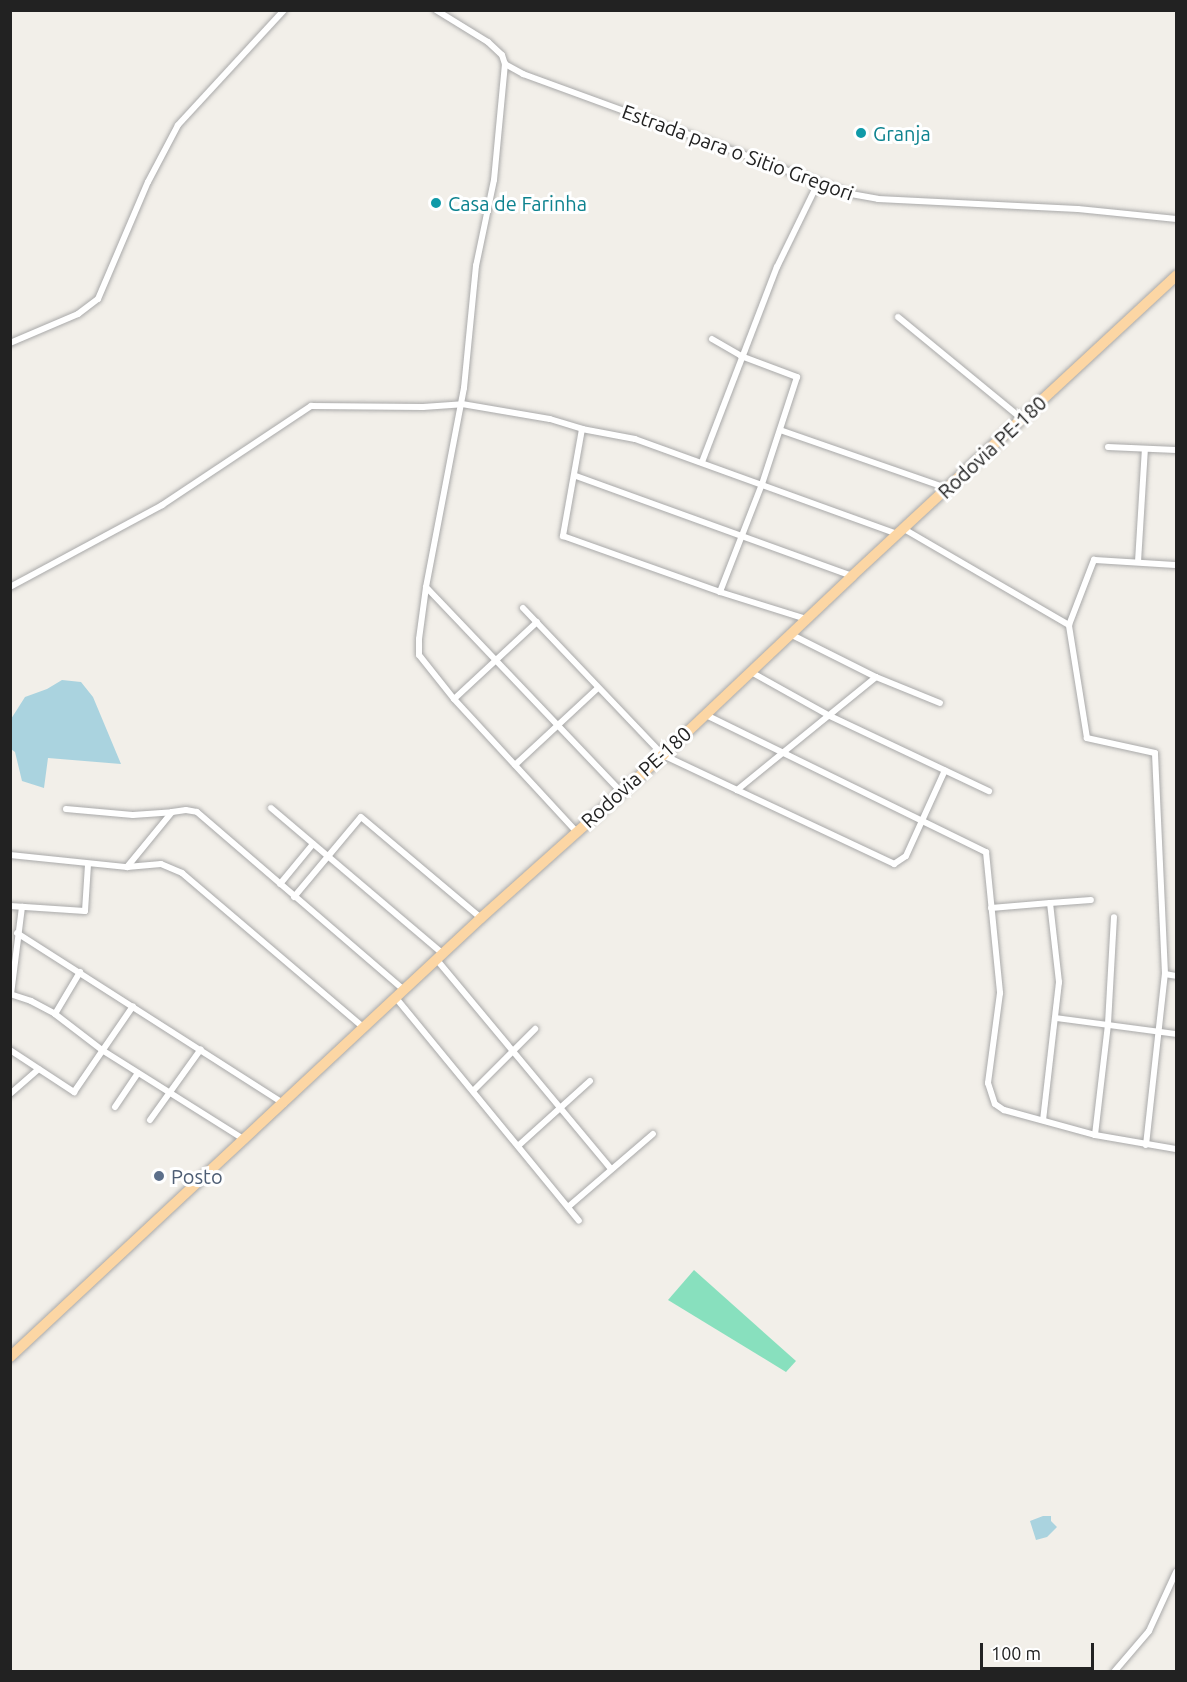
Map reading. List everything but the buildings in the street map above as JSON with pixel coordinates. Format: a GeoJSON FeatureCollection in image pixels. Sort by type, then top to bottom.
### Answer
{"type":"FeatureCollection","features":[{"type":"Feature","properties":{"kind":"main road","name":"Rodovia PE-180"},"geometry":{"type":"LineString","coordinates":[[10,1357],[246,1140],[481,918],[663,755],[852,576],[1176,276]]}},
{"type":"Feature","properties":{"kind":"street"},"geometry":{"type":"LineString","coordinates":[[10,343],[78,314],[98,298],[147,182],[178,125],[284,10]]}},
{"type":"Feature","properties":{"kind":"street","name":"Estrada para o Sitio Gregori"},"geometry":{"type":"LineString","coordinates":[[436,10],[488,42],[501,55],[505,64],[523,74],[851,194],[878,199],[1078,209],[1176,219]]}},
{"type":"Feature","properties":{"kind":"street"},"geometry":{"type":"LineString","coordinates":[[505,64],[494,180],[476,266],[462,404],[426,587],[419,655],[454,699],[576,831]]}},
{"type":"Feature","properties":{"kind":"street"},"geometry":{"type":"LineString","coordinates":[[702,462],[777,267],[818,183]]}},
{"type":"Feature","properties":{"kind":"street"},"geometry":{"type":"LineString","coordinates":[[898,317],[1022,420]]}},
{"type":"Feature","properties":{"kind":"street"},"geometry":{"type":"LineString","coordinates":[[712,339],[741,356],[797,377],[762,484],[720,592]]}},
{"type":"Feature","properties":{"kind":"street"},"geometry":{"type":"LineString","coordinates":[[10,587],[162,505],[311,406],[411,407],[462,404],[550,419],[582,429],[635,439],[901,531],[1069,625]]}},
{"type":"Feature","properties":{"kind":"street"},"geometry":{"type":"LineString","coordinates":[[582,429],[576,476],[563,536],[720,592],[806,619]]}},
{"type":"Feature","properties":{"kind":"street"},"geometry":{"type":"LineString","coordinates":[[780,430],[948,489]]}},
{"type":"Feature","properties":{"kind":"street"},"geometry":{"type":"LineString","coordinates":[[1108,447],[1176,450]]}},
{"type":"Feature","properties":{"kind":"street"},"geometry":{"type":"LineString","coordinates":[[1138,562],[1145,449]]}},
{"type":"Feature","properties":{"kind":"street"},"geometry":{"type":"LineString","coordinates":[[576,476],[852,576]]}},
{"type":"Feature","properties":{"kind":"street"},"geometry":{"type":"LineString","coordinates":[[1146,1145],[1165,974],[1155,753],[1087,738],[1069,625],[1094,560],[1176,565]]}},
{"type":"Feature","properties":{"kind":"street"},"geometry":{"type":"LineString","coordinates":[[426,587],[621,792]]}},
{"type":"Feature","properties":{"kind":"street"},"geometry":{"type":"LineString","coordinates":[[523,608],[663,755],[889,863],[903,860],[945,770]]}},
{"type":"Feature","properties":{"kind":"street"},"geometry":{"type":"LineString","coordinates":[[454,699],[537,622]]}},
{"type":"Feature","properties":{"kind":"street"},"geometry":{"type":"LineString","coordinates":[[790,634],[876,677],[940,703]]}},
{"type":"Feature","properties":{"kind":"street"},"geometry":{"type":"LineString","coordinates":[[750,672],[830,716],[989,791]]}},
{"type":"Feature","properties":{"kind":"street"},"geometry":{"type":"LineString","coordinates":[[738,790],[785,754],[876,677]]}},
{"type":"Feature","properties":{"kind":"street"},"geometry":{"type":"LineString","coordinates":[[514,765],[598,688]]}},
{"type":"Feature","properties":{"kind":"street"},"geometry":{"type":"LineString","coordinates":[[705,714],[986,852],[1000,993],[990,1092],[993,1101],[1000,1108],[1095,1135],[1176,1149]]}},
{"type":"Feature","properties":{"kind":"street"},"geometry":{"type":"LineString","coordinates":[[271,808],[440,957],[512,1051],[612,1169]]}},
{"type":"Feature","properties":{"kind":"street"},"geometry":{"type":"LineString","coordinates":[[66,809],[133,815],[186,810],[202,815],[404,990]]}},
{"type":"Feature","properties":{"kind":"street"},"geometry":{"type":"LineString","coordinates":[[127,867],[172,812]]}},
{"type":"Feature","properties":{"kind":"street"},"geometry":{"type":"LineString","coordinates":[[294,897],[361,817],[481,918]]}},
{"type":"Feature","properties":{"kind":"street"},"geometry":{"type":"LineString","coordinates":[[280,884],[313,844]]}},
{"type":"Feature","properties":{"kind":"street"},"geometry":{"type":"LineString","coordinates":[[10,855],[127,867],[161,864],[182,873],[364,1028]]}},
{"type":"Feature","properties":{"kind":"street"},"geometry":{"type":"LineString","coordinates":[[10,906],[85,911],[88,864]]}},
{"type":"Feature","properties":{"kind":"street"},"geometry":{"type":"LineString","coordinates":[[991,908],[1091,900]]}},
{"type":"Feature","properties":{"kind":"street"},"geometry":{"type":"LineString","coordinates":[[1042,1120],[1059,982],[1050,903]]}},
{"type":"Feature","properties":{"kind":"street"},"geometry":{"type":"LineString","coordinates":[[22,907],[11,994],[55,1014],[102,1050],[246,1140]]}},
{"type":"Feature","properties":{"kind":"street"},"geometry":{"type":"LineString","coordinates":[[1095,1135],[1108,1024],[1114,917]]}},
{"type":"Feature","properties":{"kind":"street"},"geometry":{"type":"LineString","coordinates":[[17,933],[201,1048],[284,1104]]}},
{"type":"Feature","properties":{"kind":"street"},"geometry":{"type":"LineString","coordinates":[[55,1014],[80,972]]}},
{"type":"Feature","properties":{"kind":"street"},"geometry":{"type":"LineString","coordinates":[[1165,974],[1176,976]]}},
{"type":"Feature","properties":{"kind":"street"},"geometry":{"type":"LineString","coordinates":[[396,998],[579,1221]]}},
{"type":"Feature","properties":{"kind":"street"},"geometry":{"type":"LineString","coordinates":[[10,1050],[74,1092],[133,1006]]}},
{"type":"Feature","properties":{"kind":"street"},"geometry":{"type":"LineString","coordinates":[[1056,1018],[1176,1034]]}},
{"type":"Feature","properties":{"kind":"street"},"geometry":{"type":"LineString","coordinates":[[473,1091],[535,1029]]}},
{"type":"Feature","properties":{"kind":"street"},"geometry":{"type":"LineString","coordinates":[[150,1120],[201,1048]]}},
{"type":"Feature","properties":{"kind":"street"},"geometry":{"type":"LineString","coordinates":[[10,1094],[39,1069]]}},
{"type":"Feature","properties":{"kind":"street"},"geometry":{"type":"LineString","coordinates":[[115,1107],[138,1073]]}},
{"type":"Feature","properties":{"kind":"street"},"geometry":{"type":"LineString","coordinates":[[518,1146],[590,1081]]}},
{"type":"Feature","properties":{"kind":"street"},"geometry":{"type":"LineString","coordinates":[[568,1207],[653,1134]]}},
{"type":"Feature","properties":{"kind":"street"},"geometry":{"type":"LineString","coordinates":[[1114,1671],[1149,1631],[1176,1572]]}},
{"type":"Feature","properties":{"kind":"green space"},"geometry":{"type":"Polygon","coordinates":[[[694,1270],[796,1361],[786,1372],[668,1300],[694,1270]]]}},
{"type":"Feature","properties":{"kind":"water"},"geometry":{"type":"Polygon","coordinates":[[[62,680],[81,682],[93,697],[121,764],[48,758],[44,788],[22,781],[15,752],[11,749],[11,719],[25,697],[47,689],[62,680]]]}},
{"type":"Feature","properties":{"kind":"water"},"geometry":{"type":"Polygon","coordinates":[[[1043,1516],[1051,1516],[1051,1521],[1057,1527],[1047,1537],[1036,1540],[1030,1521],[1043,1516]]]}},
{"type":"Feature","properties":{"kind":"place","name":"Granja"},"geometry":{"type":"Point","coordinates":[861,133]}},
{"type":"Feature","properties":{"kind":"place","name":"Casa de Farinha"},"geometry":{"type":"Point","coordinates":[436,203]}},
{"type":"Feature","properties":{"kind":"place","name":"Posto"},"geometry":{"type":"Point","coordinates":[159,1176]}}]}
